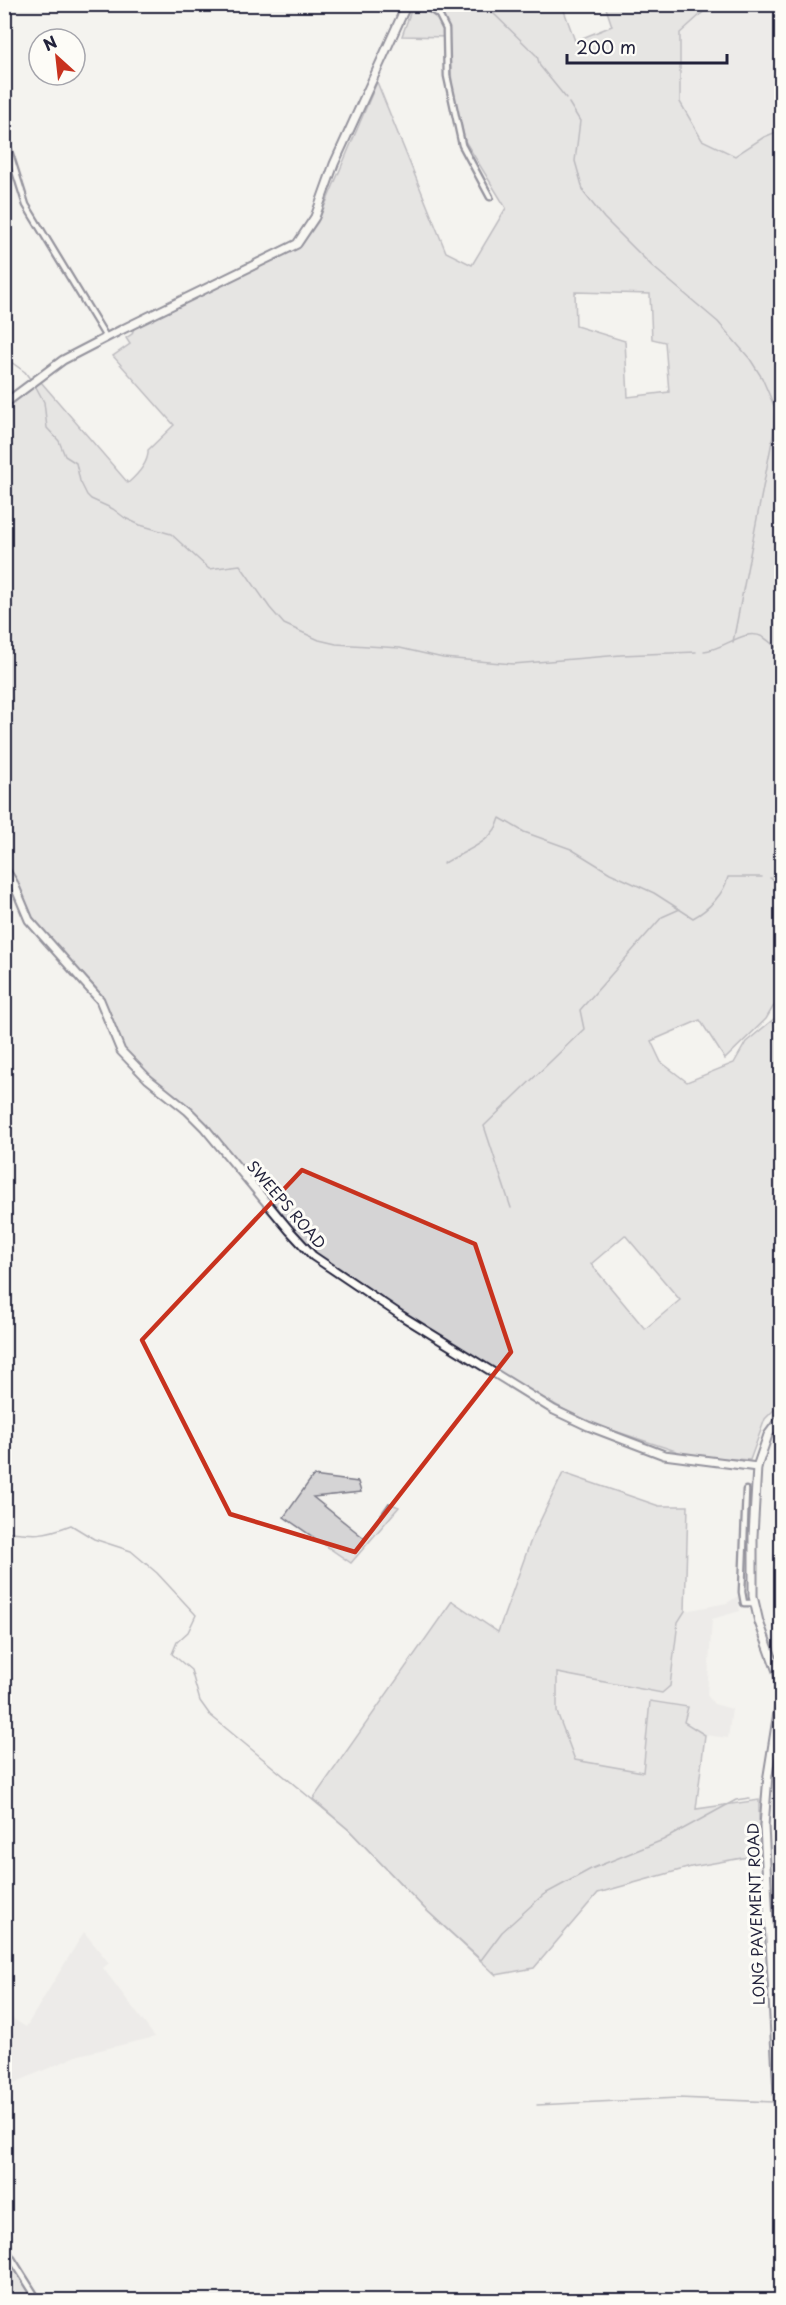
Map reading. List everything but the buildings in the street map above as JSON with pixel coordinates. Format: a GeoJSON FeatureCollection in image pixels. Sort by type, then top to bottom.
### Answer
{"type":"FeatureCollection","features":[{"type":"Feature","properties":{"kind":"street"},"geometry":{"type":"LineString","coordinates":[[4,404],[63,360],[285,250],[302,239],[315,217],[334,164],[407,4]]}},
{"type":"Feature","properties":{"kind":"street"},"geometry":{"type":"LineString","coordinates":[[423,4],[439,15],[446,29],[447,76],[461,142],[490,197]]}},
{"type":"Feature","properties":{"kind":"street"},"geometry":{"type":"LineString","coordinates":[[4,135],[26,205],[106,337]]}},
{"type":"Feature","properties":{"kind":"street","name":"SWEEPS ROAD"},"geometry":{"type":"LineString","coordinates":[[4,868],[13,882],[29,920],[100,1000],[121,1051],[148,1079],[204,1127],[313,1256],[402,1316],[554,1410],[588,1426],[664,1455],[757,1467]]}},
{"type":"Feature","properties":{"kind":"street","name":"LONG PAVEMENT ROAD"},"geometry":{"type":"LineString","coordinates":[[782,1416],[768,1435],[757,1467],[752,1571],[754,1603],[778,1674],[780,1700],[768,1775],[764,1826],[782,2170]]}},
{"type":"Feature","properties":{"kind":"street"},"geometry":{"type":"LineString","coordinates":[[746,1490],[742,1592],[744,1603],[754,1603]]}},
{"type":"Feature","properties":{"kind":"street"},"geometry":{"type":"LineString","coordinates":[[4,2246],[38,2301]]}},
{"type":"Feature","properties":{"kind":"highlighted area"},"geometry":{"type":"Polygon","coordinates":[[[302,1170],[475,1244],[511,1352],[355,1552],[230,1514],[142,1340],[302,1170]]]}},
{"type":"Feature","properties":{"kind":"shaded area"},"geometry":{"type":"Polygon","coordinates":[[[413,5],[562,5],[575,41],[612,26],[605,5],[711,5],[680,33],[680,102],[702,140],[735,156],[764,137],[781,130],[781,1000],[773,1007],[766,1019],[725,1059],[700,1020],[651,1041],[661,1062],[687,1082],[734,1063],[746,1042],[781,1013],[781,1403],[765,1419],[750,1460],[691,1456],[584,1421],[484,1364],[388,1303],[313,1251],[210,1132],[124,1051],[96,988],[37,927],[15,879],[5,864],[5,407],[41,382],[128,483],[144,464],[148,450],[174,425],[113,356],[130,344],[126,338],[132,334],[135,325],[302,245],[318,222],[377,82],[446,252],[472,265],[506,208],[465,141],[452,86],[449,37],[402,36],[413,5]],[[575,292],[576,326],[625,341],[628,397],[669,392],[665,342],[652,339],[650,294],[575,292]],[[625,1235],[591,1264],[645,1329],[680,1300],[625,1235]]]}},
{"type":"Feature","properties":{"kind":"shaded area"},"geometry":{"type":"Polygon","coordinates":[[[711,5],[781,5],[781,130],[764,137],[735,156],[702,140],[680,102],[680,33],[711,5]]]}},
{"type":"Feature","properties":{"kind":"shaded area"},"geometry":{"type":"Polygon","coordinates":[[[563,1473],[659,1506],[688,1506],[685,1611],[678,1622],[670,1686],[662,1693],[557,1673],[557,1712],[575,1760],[643,1772],[650,1701],[688,1707],[684,1722],[705,1735],[696,1809],[759,1800],[759,1855],[691,1867],[598,1893],[534,1968],[496,1975],[424,1908],[349,1830],[313,1799],[452,1601],[498,1632],[531,1540],[563,1473]]]}},
{"type":"Feature","properties":{"kind":"shaded area"},"geometry":{"type":"Polygon","coordinates":[[[313,1476],[358,1482],[361,1492],[313,1497],[364,1538],[389,1503],[399,1507],[351,1563],[284,1517],[313,1476]]]}},
{"type":"Feature","properties":{"kind":"shaded area"},"geometry":{"type":"Polygon","coordinates":[[[738,1596],[740,1611],[712,1619],[707,1695],[714,1704],[732,1709],[728,1738],[705,1735],[684,1722],[688,1707],[650,1702],[643,1772],[575,1761],[557,1712],[557,1673],[662,1693],[670,1686],[678,1621],[685,1611],[727,1603],[738,1596]]]}},
{"type":"Feature","properties":{"kind":"shaded area"},"geometry":{"type":"Polygon","coordinates":[[[84,1932],[109,1963],[103,1968],[155,2037],[79,2055],[5,2087],[5,2014],[26,2027],[84,1932]]]}},
{"type":"Feature","properties":{"kind":"shaded area"},"geometry":{"type":"Polygon","coordinates":[[[5,2251],[34,2300],[5,2300],[5,2251]]]}},
{"type":"Feature","properties":{"kind":"waterway"},"geometry":{"type":"LineString","coordinates":[[480,4],[486,8]]}},
{"type":"Feature","properties":{"kind":"waterway"},"geometry":{"type":"LineString","coordinates":[[491,11],[537,56],[540,66],[566,98]]}},
{"type":"Feature","properties":{"kind":"waterway"},"geometry":{"type":"LineString","coordinates":[[569,103],[580,121],[575,161],[584,193],[604,218],[652,266],[718,322],[750,359],[762,378],[775,408],[773,436],[733,642]]}},
{"type":"Feature","properties":{"kind":"waterway"},"geometry":{"type":"LineString","coordinates":[[4,357],[25,372],[30,379]]}},
{"type":"Feature","properties":{"kind":"waterway"},"geometry":{"type":"LineString","coordinates":[[36,387],[44,402],[47,428],[59,441],[65,456],[76,463],[80,481],[91,499],[140,525],[171,534],[209,569],[240,565],[284,624],[319,640],[336,644],[400,648],[443,658],[513,664],[621,655],[696,652]]}},
{"type":"Feature","properties":{"kind":"waterway"},"geometry":{"type":"LineString","coordinates":[[704,651],[741,637],[756,635],[766,639],[782,653]]}},
{"type":"Feature","properties":{"kind":"waterway"},"geometry":{"type":"LineString","coordinates":[[443,864],[484,841],[496,827],[500,818],[524,832],[571,849],[610,873],[654,893],[693,918],[715,901],[728,877],[762,877]]}},
{"type":"Feature","properties":{"kind":"waterway"},"geometry":{"type":"LineString","coordinates":[[770,878],[782,881]]}},
{"type":"Feature","properties":{"kind":"waterway"},"geometry":{"type":"LineString","coordinates":[[511,1208],[484,1126],[584,1029],[580,1010],[662,917],[680,909]]}},
{"type":"Feature","properties":{"kind":"waterway"},"geometry":{"type":"LineString","coordinates":[[4,1531],[38,1534],[71,1525],[94,1539],[131,1551],[157,1573],[196,1615],[188,1632],[177,1642],[172,1654],[191,1670],[200,1701],[210,1715],[349,1830],[424,1908],[481,1960],[502,1932],[543,1895],[591,1869],[663,1840],[736,1800],[749,1798]]}},
{"type":"Feature","properties":{"kind":"waterway"},"geometry":{"type":"LineString","coordinates":[[537,2105],[678,2098],[774,2102]]}}]}
